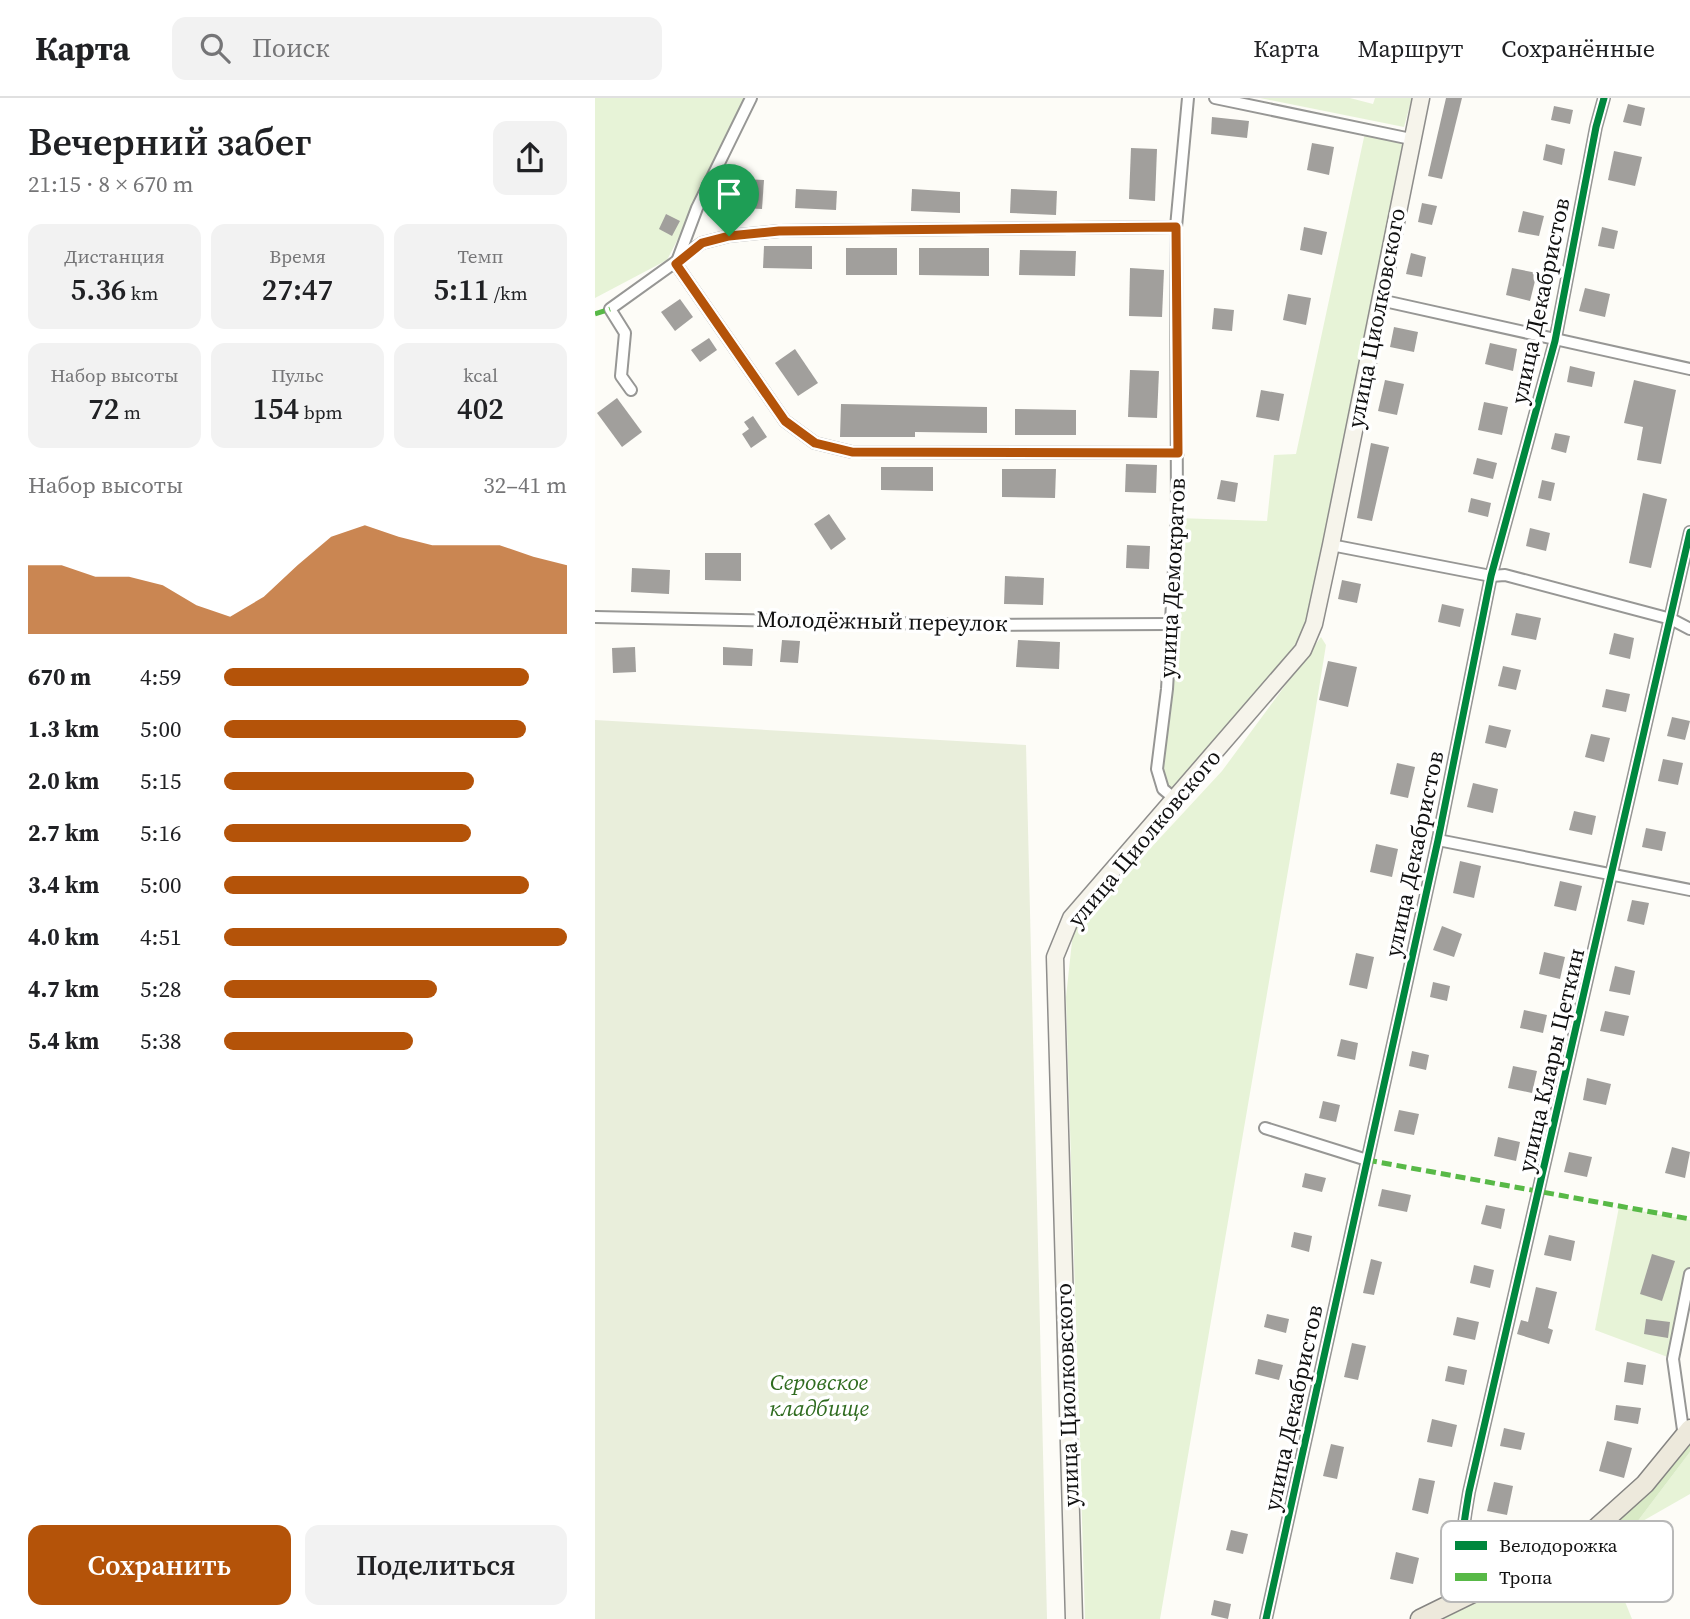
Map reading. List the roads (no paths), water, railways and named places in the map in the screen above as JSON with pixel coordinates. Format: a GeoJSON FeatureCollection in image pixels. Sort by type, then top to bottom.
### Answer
{"type":"FeatureCollection","features":[{"type":"Feature","properties":{"kind":"main road","name":"улица Циолковского"},"geometry":{"type":"LineString","coordinates":[[1074,1619],[1055,957],[1071,918],[1303,650],[1314,624],[1331,545],[1421,98]]}},
{"type":"Feature","properties":{"kind":"main road"},"geometry":{"type":"LineString","coordinates":[[1604,1521],[1645,1484],[1688,1436]]}},
{"type":"Feature","properties":{"kind":"main road"},"geometry":{"type":"LineString","coordinates":[[1420,1619],[1457,1602]]}},
{"type":"Feature","properties":{"kind":"street"},"geometry":{"type":"LineString","coordinates":[[676,264],[698,208],[751,98]]}},
{"type":"Feature","properties":{"kind":"street","name":"улица Демократов"},"geometry":{"type":"LineString","coordinates":[[1175,799],[1163,789],[1157,769],[1167,689],[1178,453],[1176,227],[1188,98]]}},
{"type":"Feature","properties":{"kind":"street"},"geometry":{"type":"LineString","coordinates":[[1215,98],[1411,139]]}},
{"type":"Feature","properties":{"kind":"street","name":"улица Декабристов"},"geometry":{"type":"LineString","coordinates":[[1266,1619],[1438,840],[1491,576],[1555,341],[1596,127],[1604,98]]}},
{"type":"Feature","properties":{"kind":"street"},"geometry":{"type":"LineString","coordinates":[[631,390],[621,376],[625,332],[610,309],[702,243],[729,236],[779,231],[1176,227]]}},
{"type":"Feature","properties":{"kind":"street"},"geometry":{"type":"LineString","coordinates":[[676,264],[785,421],[815,443],[852,452],[1178,453]]}},
{"type":"Feature","properties":{"kind":"street"},"geometry":{"type":"LineString","coordinates":[[1380,300],[1690,369]]}},
{"type":"Feature","properties":{"kind":"street","name":"улица Клары Цеткин"},"geometry":{"type":"LineString","coordinates":[[1465,1521],[1469,1492],[1614,874],[1690,533]]}},
{"type":"Feature","properties":{"kind":"street"},"geometry":{"type":"LineString","coordinates":[[1331,545],[1491,576],[1506,575],[1671,619],[1690,629]]}},
{"type":"Feature","properties":{"kind":"street","name":"Молодёжный переулок"},"geometry":{"type":"LineString","coordinates":[[595,617],[985,625],[1169,624]]}},
{"type":"Feature","properties":{"kind":"street"},"geometry":{"type":"LineString","coordinates":[[1438,840],[1690,890]]}},
{"type":"Feature","properties":{"kind":"street"},"geometry":{"type":"LineString","coordinates":[[1265,1128],[1367,1160]]}},
{"type":"Feature","properties":{"kind":"street"},"geometry":{"type":"LineString","coordinates":[[1688,1436],[1674,1359],[1690,1274]]}},
{"type":"Feature","properties":{"kind":"park label","name":"Серовское кладбище"},"geometry":{"type":"Point","coordinates":[819,1395]}}]}
